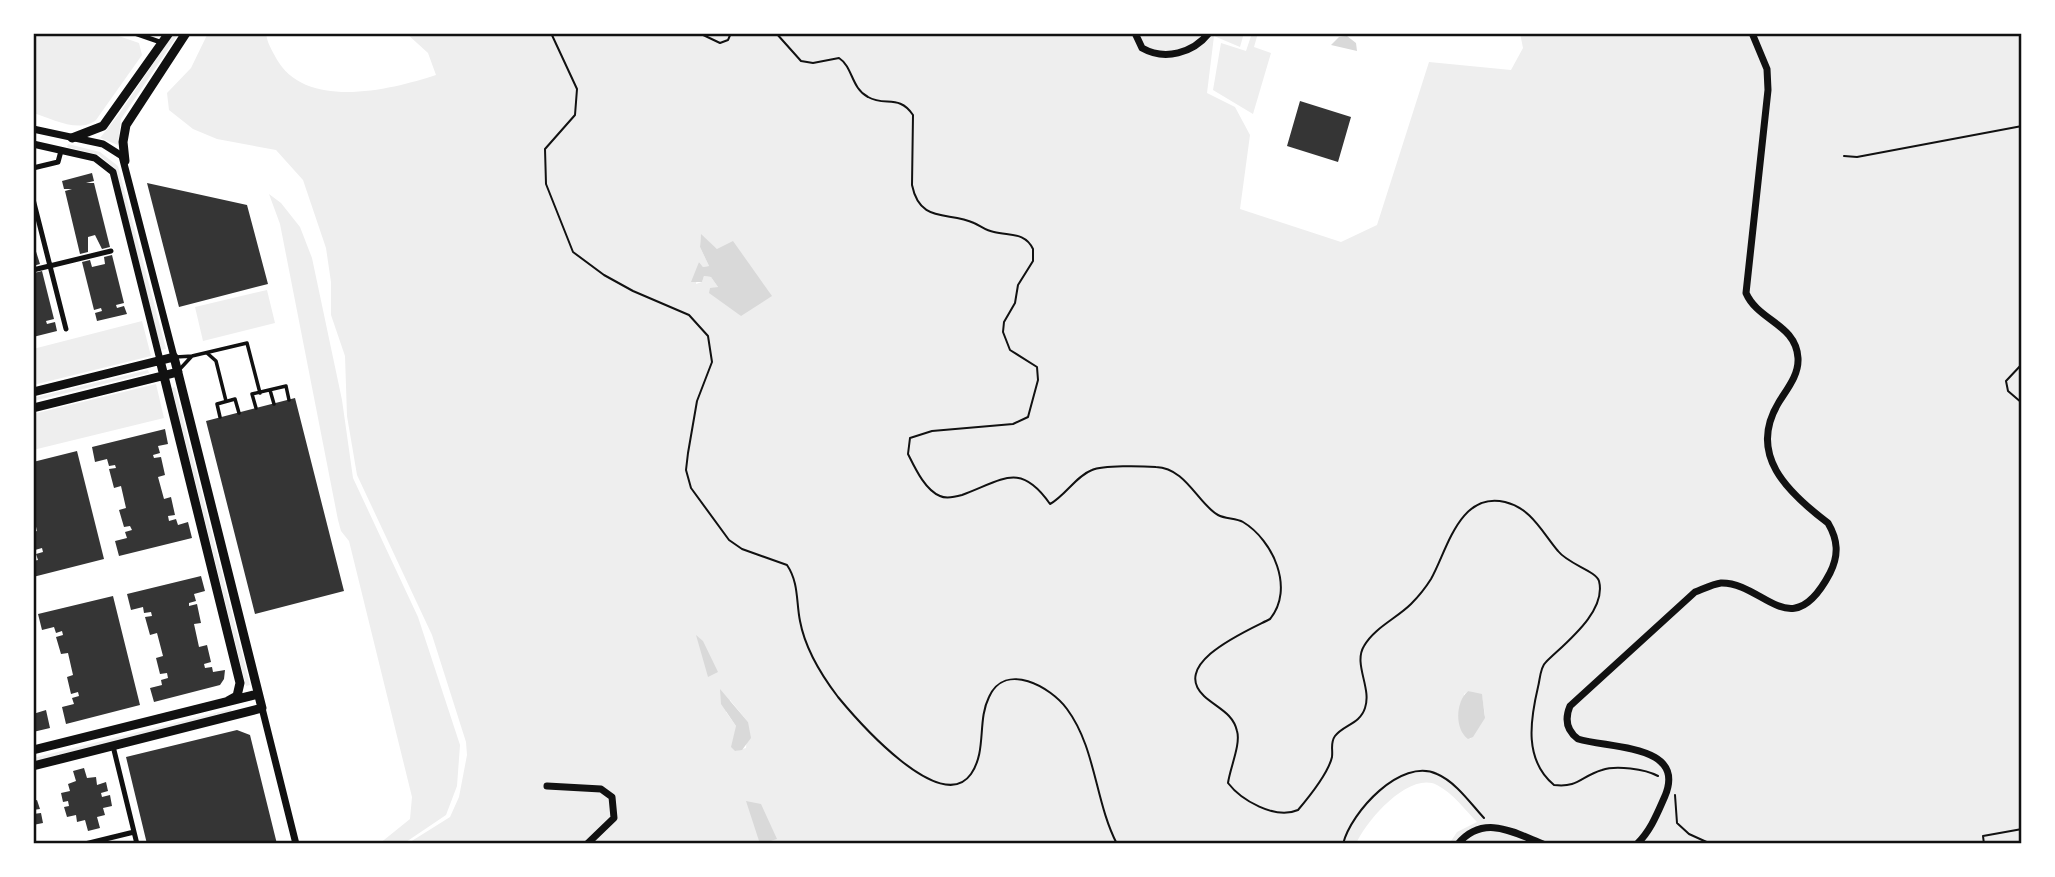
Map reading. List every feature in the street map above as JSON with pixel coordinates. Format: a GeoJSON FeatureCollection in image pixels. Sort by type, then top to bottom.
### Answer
{"type":"FeatureCollection","features":[{"type":"Feature","properties":{"kind":"street"},"geometry":{"type":"LineString","coordinates":[[134,33],[163,43]]}},
{"type":"Feature","properties":{"kind":"street"},"geometry":{"type":"LineString","coordinates":[[72,138],[103,126],[169,33]]}},
{"type":"Feature","properties":{"kind":"street"},"geometry":{"type":"LineString","coordinates":[[186,33],[126,125],[123,142],[125,162],[296,844]]}},
{"type":"Feature","properties":{"kind":"street"},"geometry":{"type":"LineString","coordinates":[[1135,33],[1142,48],[1163,55],[1189,50],[1209,33]]}},
{"type":"Feature","properties":{"kind":"street"},"geometry":{"type":"LineString","coordinates":[[1637,844],[1653,824],[1670,784],[1669,769],[1659,758],[1590,742],[1572,735],[1567,714],[1570,706],[1695,592],[1719,583],[1736,586],[1777,606],[1802,606],[1821,589],[1837,555],[1834,532],[1774,471],[1769,451],[1772,414],[1797,372],[1798,359],[1790,334],[1755,308],[1746,293],[1768,90],[1767,69],[1752,33]]}},
{"type":"Feature","properties":{"kind":"street"},"geometry":{"type":"LineString","coordinates":[[33,129],[108,146],[125,162]]}},
{"type":"Feature","properties":{"kind":"street"},"geometry":{"type":"LineString","coordinates":[[33,144],[95,158],[113,172],[240,683],[239,694],[228,701]]}},
{"type":"Feature","properties":{"kind":"street"},"geometry":{"type":"LineString","coordinates":[[33,168],[58,162],[61,150]]}},
{"type":"Feature","properties":{"kind":"street"},"geometry":{"type":"LineString","coordinates":[[33,199],[66,329]]}},
{"type":"Feature","properties":{"kind":"street"},"geometry":{"type":"LineString","coordinates":[[33,270],[111,251]]}},
{"type":"Feature","properties":{"kind":"street"},"geometry":{"type":"LineString","coordinates":[[33,392],[174,357]]}},
{"type":"Feature","properties":{"kind":"street"},"geometry":{"type":"LineString","coordinates":[[33,408],[178,372]]}},
{"type":"Feature","properties":{"kind":"street"},"geometry":{"type":"LineString","coordinates":[[33,750],[258,694]]}},
{"type":"Feature","properties":{"kind":"street"},"geometry":{"type":"LineString","coordinates":[[33,766],[262,708]]}},
{"type":"Feature","properties":{"kind":"street"},"geometry":{"type":"LineString","coordinates":[[113,746],[137,844]]}},
{"type":"Feature","properties":{"kind":"street"},"geometry":{"type":"LineString","coordinates":[[547,786],[601,789],[612,797],[614,818],[587,844]]}},
{"type":"Feature","properties":{"kind":"street"},"geometry":{"type":"LineString","coordinates":[[1458,844],[1474,829],[1492,827],[1543,844]]}},
{"type":"Feature","properties":{"kind":"street"},"geometry":{"type":"LineString","coordinates":[[85,844],[134,832]]}},
{"type":"Feature","properties":{"kind":"lane"},"geometry":{"type":"LineString","coordinates":[[174,357],[192,356],[247,343],[260,393]]}},
{"type":"Feature","properties":{"kind":"lane"},"geometry":{"type":"LineString","coordinates":[[202,354],[215,358],[226,401]]}},
{"type":"Feature","properties":{"kind":"lane"},"geometry":{"type":"LineString","coordinates":[[178,372],[192,356]]}},
{"type":"Feature","properties":{"kind":"lane"},"geometry":{"type":"LineString","coordinates":[[256,408],[253,394],[286,386],[289,400]]}},
{"type":"Feature","properties":{"kind":"lane"},"geometry":{"type":"LineString","coordinates":[[270,390],[274,404]]}},
{"type":"Feature","properties":{"kind":"lane"},"geometry":{"type":"LineString","coordinates":[[220,417],[217,404],[235,399],[239,413]]}},
{"type":"Feature","properties":{"kind":"path"},"geometry":{"type":"LineString","coordinates":[[551,33],[577,89],[575,114],[545,149],[546,184],[573,252],[604,275],[689,315],[708,336],[712,362],[697,401],[686,470],[691,488],[729,541],[742,549],[787,565],[796,587],[800,623],[816,664],[865,728],[899,760],[945,785],[961,783],[973,772],[978,760],[989,696],[1002,682],[1010,679],[1028,680],[1047,691],[1067,709],[1090,759],[1109,829],[1117,844]]}},
{"type":"Feature","properties":{"kind":"path"},"geometry":{"type":"LineString","coordinates":[[699,33],[720,43],[728,40],[731,33]]}},
{"type":"Feature","properties":{"kind":"path"},"geometry":{"type":"LineString","coordinates":[[776,33],[801,61],[813,63],[839,58],[846,64],[854,83],[866,97],[891,100],[907,107],[913,115],[912,185],[914,195],[927,210],[940,217],[973,222],[992,232],[1020,236],[1033,249],[1033,261],[1018,285],[1016,303],[1004,322],[1003,332],[1010,350],[1034,363],[1039,372],[1028,417],[1013,424],[932,431],[910,438],[908,454],[930,489],[942,498],[956,497],[1018,475],[1028,479],[1050,503],[1091,470],[1159,467],[1192,485],[1217,515],[1242,521],[1263,539],[1273,556],[1281,590],[1277,611],[1270,619],[1212,650],[1199,666],[1197,677],[1202,695],[1229,715],[1239,735],[1228,783],[1238,796],[1252,804],[1283,812],[1298,810],[1332,758],[1332,740],[1336,734],[1355,722],[1365,708],[1365,682],[1360,657],[1365,643],[1411,604],[1431,580],[1450,535],[1467,513],[1485,503],[1500,501],[1524,510],[1566,560],[1595,574],[1599,580],[1599,598],[1592,611],[1543,666],[1530,718],[1532,741],[1539,766],[1554,785],[1571,787],[1602,769],[1649,772],[1670,784],[1677,800],[1677,823],[1689,834],[1711,844]]}},
{"type":"Feature","properties":{"kind":"path"},"geometry":{"type":"LineString","coordinates":[[1844,156],[1857,157],[2022,127]]}},
{"type":"Feature","properties":{"kind":"path"},"geometry":{"type":"LineString","coordinates":[[2022,364],[2006,381],[2008,391],[2022,403]]}},
{"type":"Feature","properties":{"kind":"path"},"geometry":{"type":"LineString","coordinates":[[1343,844],[1347,828],[1365,804],[1396,779],[1418,771],[1440,775],[1492,827]]}},
{"type":"Feature","properties":{"kind":"path"},"geometry":{"type":"LineString","coordinates":[[1984,844],[1983,836],[2022,828]]}},
{"type":"Feature","properties":{"kind":"shaded area"},"geometry":{"type":"Polygon","coordinates":[[[33,33],[110,33],[139,43],[142,55],[96,120],[82,126],[65,124],[33,113],[33,33]]]}},
{"type":"Feature","properties":{"kind":"shaded area"},"geometry":{"type":"Polygon","coordinates":[[[174,33],[179,33],[121,119],[118,145],[100,138],[119,114],[174,33]]]}},
{"type":"Feature","properties":{"kind":"shaded area"},"geometry":{"type":"Polygon","coordinates":[[[208,33],[266,33],[276,58],[289,75],[307,85],[327,91],[350,92],[396,86],[436,75],[428,53],[406,33],[1244,33],[1240,47],[1214,36],[1207,93],[1235,107],[1250,135],[1240,209],[1341,242],[1377,225],[1429,62],[1511,70],[1523,48],[1520,33],[2022,33],[2022,844],[1449,844],[1457,832],[1477,822],[1448,792],[1437,785],[1426,783],[1402,791],[1390,801],[1369,823],[1356,844],[407,844],[450,817],[459,797],[467,755],[466,742],[432,635],[357,475],[347,416],[345,356],[331,315],[331,282],[326,248],[303,180],[276,150],[217,139],[193,129],[169,110],[167,93],[191,68],[208,33]],[[701,235],[700,247],[709,266],[703,267],[699,262],[696,284],[702,282],[704,276],[711,277],[718,287],[714,289],[741,316],[717,249],[701,235]],[[1468,691],[1464,694],[1470,739],[1485,715],[1482,696],[1468,691]],[[730,700],[726,712],[736,726],[735,751],[746,748],[748,722],[730,700]]]}},
{"type":"Feature","properties":{"kind":"shaded area"},"geometry":{"type":"Polygon","coordinates":[[[1252,33],[1258,33],[1254,47],[1271,53],[1253,114],[1213,90],[1221,43],[1246,51],[1252,33]]]}},
{"type":"Feature","properties":{"kind":"shaded area"},"geometry":{"type":"Polygon","coordinates":[[[1347,36],[1356,43],[1357,51],[1331,45],[1339,37],[1347,36]]]}},
{"type":"Feature","properties":{"kind":"shaded area"},"geometry":{"type":"Polygon","coordinates":[[[68,144],[100,152],[118,166],[166,349],[161,350],[114,168],[99,155],[67,147],[68,144]]]}},
{"type":"Feature","properties":{"kind":"shaded area"},"geometry":{"type":"Polygon","coordinates":[[[269,194],[281,203],[300,227],[312,258],[342,400],[353,478],[418,617],[460,745],[457,786],[446,815],[403,844],[379,844],[410,819],[412,797],[349,541],[341,531],[338,520],[280,224],[269,194]]]}},
{"type":"Feature","properties":{"kind":"shaded area"},"geometry":{"type":"Polygon","coordinates":[[[701,234],[717,249],[733,241],[772,296],[741,316],[709,293],[710,288],[718,287],[711,277],[704,276],[702,282],[691,282],[699,262],[703,267],[709,266],[700,247],[701,234]]]}},
{"type":"Feature","properties":{"kind":"shaded area"},"geometry":{"type":"Polygon","coordinates":[[[267,290],[275,323],[203,341],[195,307],[267,290]]]}},
{"type":"Feature","properties":{"kind":"shaded area"},"geometry":{"type":"Polygon","coordinates":[[[142,321],[151,356],[33,385],[33,349],[142,321]]]}},
{"type":"Feature","properties":{"kind":"shaded area"},"geometry":{"type":"Polygon","coordinates":[[[148,370],[149,373],[33,401],[33,398],[148,370]]]}},
{"type":"Feature","properties":{"kind":"shaded area"},"geometry":{"type":"Polygon","coordinates":[[[156,384],[164,418],[33,450],[33,414],[156,384]]]}},
{"type":"Feature","properties":{"kind":"shaded area"},"geometry":{"type":"Polygon","coordinates":[[[175,387],[250,685],[246,686],[172,388],[175,387]]]}},
{"type":"Feature","properties":{"kind":"shaded area"},"geometry":{"type":"Polygon","coordinates":[[[696,635],[703,641],[718,672],[708,677],[696,635]]]}},
{"type":"Feature","properties":{"kind":"shaded area"},"geometry":{"type":"Polygon","coordinates":[[[720,689],[748,722],[751,738],[742,750],[735,751],[731,747],[736,726],[721,704],[720,689]]]}},
{"type":"Feature","properties":{"kind":"shaded area"},"geometry":{"type":"Polygon","coordinates":[[[1468,691],[1482,694],[1485,718],[1473,737],[1468,739],[1460,729],[1458,715],[1461,701],[1468,691]]]}},
{"type":"Feature","properties":{"kind":"shaded area"},"geometry":{"type":"Polygon","coordinates":[[[231,709],[232,712],[33,762],[33,758],[231,709]]]}},
{"type":"Feature","properties":{"kind":"shaded area"},"geometry":{"type":"Polygon","coordinates":[[[746,801],[761,804],[777,839],[760,844],[746,801]]]}},
{"type":"Feature","properties":{"kind":"building"},"geometry":{"type":"Polygon","coordinates":[[[1300,101],[1351,117],[1338,162],[1287,146],[1300,101]]]}},
{"type":"Feature","properties":{"kind":"building"},"geometry":{"type":"Polygon","coordinates":[[[92,173],[94,181],[86,183],[94,183],[110,247],[102,249],[95,235],[88,237],[88,252],[80,254],[65,191],[72,189],[64,189],[62,181],[92,173]]]}},
{"type":"Feature","properties":{"kind":"building"},"geometry":{"type":"Polygon","coordinates":[[[147,183],[247,205],[268,284],[179,307],[147,183]]]}},
{"type":"Feature","properties":{"kind":"building"},"geometry":{"type":"Polygon","coordinates":[[[33,242],[40,264],[33,266],[33,242]]]}},
{"type":"Feature","properties":{"kind":"building"},"geometry":{"type":"Polygon","coordinates":[[[112,255],[124,303],[116,305],[117,308],[124,306],[127,314],[97,321],[95,313],[102,311],[101,308],[94,310],[82,262],[90,260],[92,267],[105,264],[104,257],[112,255]]]}},
{"type":"Feature","properties":{"kind":"building"},"geometry":{"type":"Polygon","coordinates":[[[42,271],[54,319],[46,321],[47,324],[55,322],[57,331],[33,337],[34,273],[42,271]]]}},
{"type":"Feature","properties":{"kind":"building"},"geometry":{"type":"Polygon","coordinates":[[[295,398],[344,591],[255,614],[206,421],[295,398]]]}},
{"type":"Feature","properties":{"kind":"building"},"geometry":{"type":"Polygon","coordinates":[[[165,429],[168,444],[158,446],[160,453],[153,455],[154,458],[161,457],[165,475],[158,477],[164,499],[171,497],[175,515],[168,516],[169,521],[176,519],[178,525],[188,522],[192,538],[119,556],[115,541],[127,538],[125,532],[132,530],[130,526],[124,527],[119,510],[126,508],[121,486],[114,488],[109,469],[116,468],[115,465],[109,466],[107,459],[95,462],[92,447],[165,429]]]}},
{"type":"Feature","properties":{"kind":"building"},"geometry":{"type":"Polygon","coordinates":[[[77,451],[104,559],[33,577],[33,561],[38,560],[36,554],[43,552],[42,548],[35,550],[33,543],[33,532],[37,531],[33,514],[33,462],[77,451]]]}},
{"type":"Feature","properties":{"kind":"building"},"geometry":{"type":"Polygon","coordinates":[[[201,576],[205,591],[194,594],[196,601],[189,603],[189,606],[197,604],[201,623],[194,624],[199,647],[207,645],[211,662],[204,664],[205,668],[212,667],[213,672],[225,670],[224,679],[220,685],[154,702],[150,688],[162,685],[161,680],[168,678],[167,673],[160,674],[156,658],[163,656],[157,633],[150,635],[145,617],[152,616],[151,612],[144,613],[143,607],[131,610],[127,594],[201,576]]]}},
{"type":"Feature","properties":{"kind":"building"},"geometry":{"type":"Polygon","coordinates":[[[113,596],[140,705],[66,724],[62,707],[74,704],[72,698],[79,696],[78,692],[71,694],[67,677],[73,675],[68,653],[61,654],[56,637],[63,635],[62,631],[56,633],[54,627],[42,630],[38,614],[113,596]]]}},
{"type":"Feature","properties":{"kind":"building"},"geometry":{"type":"Polygon","coordinates":[[[46,710],[50,728],[33,732],[33,714],[46,710]]]}},
{"type":"Feature","properties":{"kind":"building"},"geometry":{"type":"Polygon","coordinates":[[[237,730],[250,735],[277,844],[147,844],[126,757],[237,730]]]}},
{"type":"Feature","properties":{"kind":"building"},"geometry":{"type":"Polygon","coordinates":[[[84,768],[87,778],[96,777],[97,785],[106,782],[108,791],[101,793],[102,797],[110,795],[112,806],[103,808],[105,815],[97,817],[100,828],[88,831],[85,820],[77,822],[76,815],[67,817],[64,807],[69,806],[68,801],[63,802],[61,793],[70,791],[68,784],[76,781],[73,771],[84,768]]]}},
{"type":"Feature","properties":{"kind":"building"},"geometry":{"type":"Polygon","coordinates":[[[37,800],[40,809],[33,810],[33,801],[37,800]]]}},
{"type":"Feature","properties":{"kind":"building"},"geometry":{"type":"Polygon","coordinates":[[[41,813],[43,823],[33,825],[33,814],[41,813]]]}}]}
